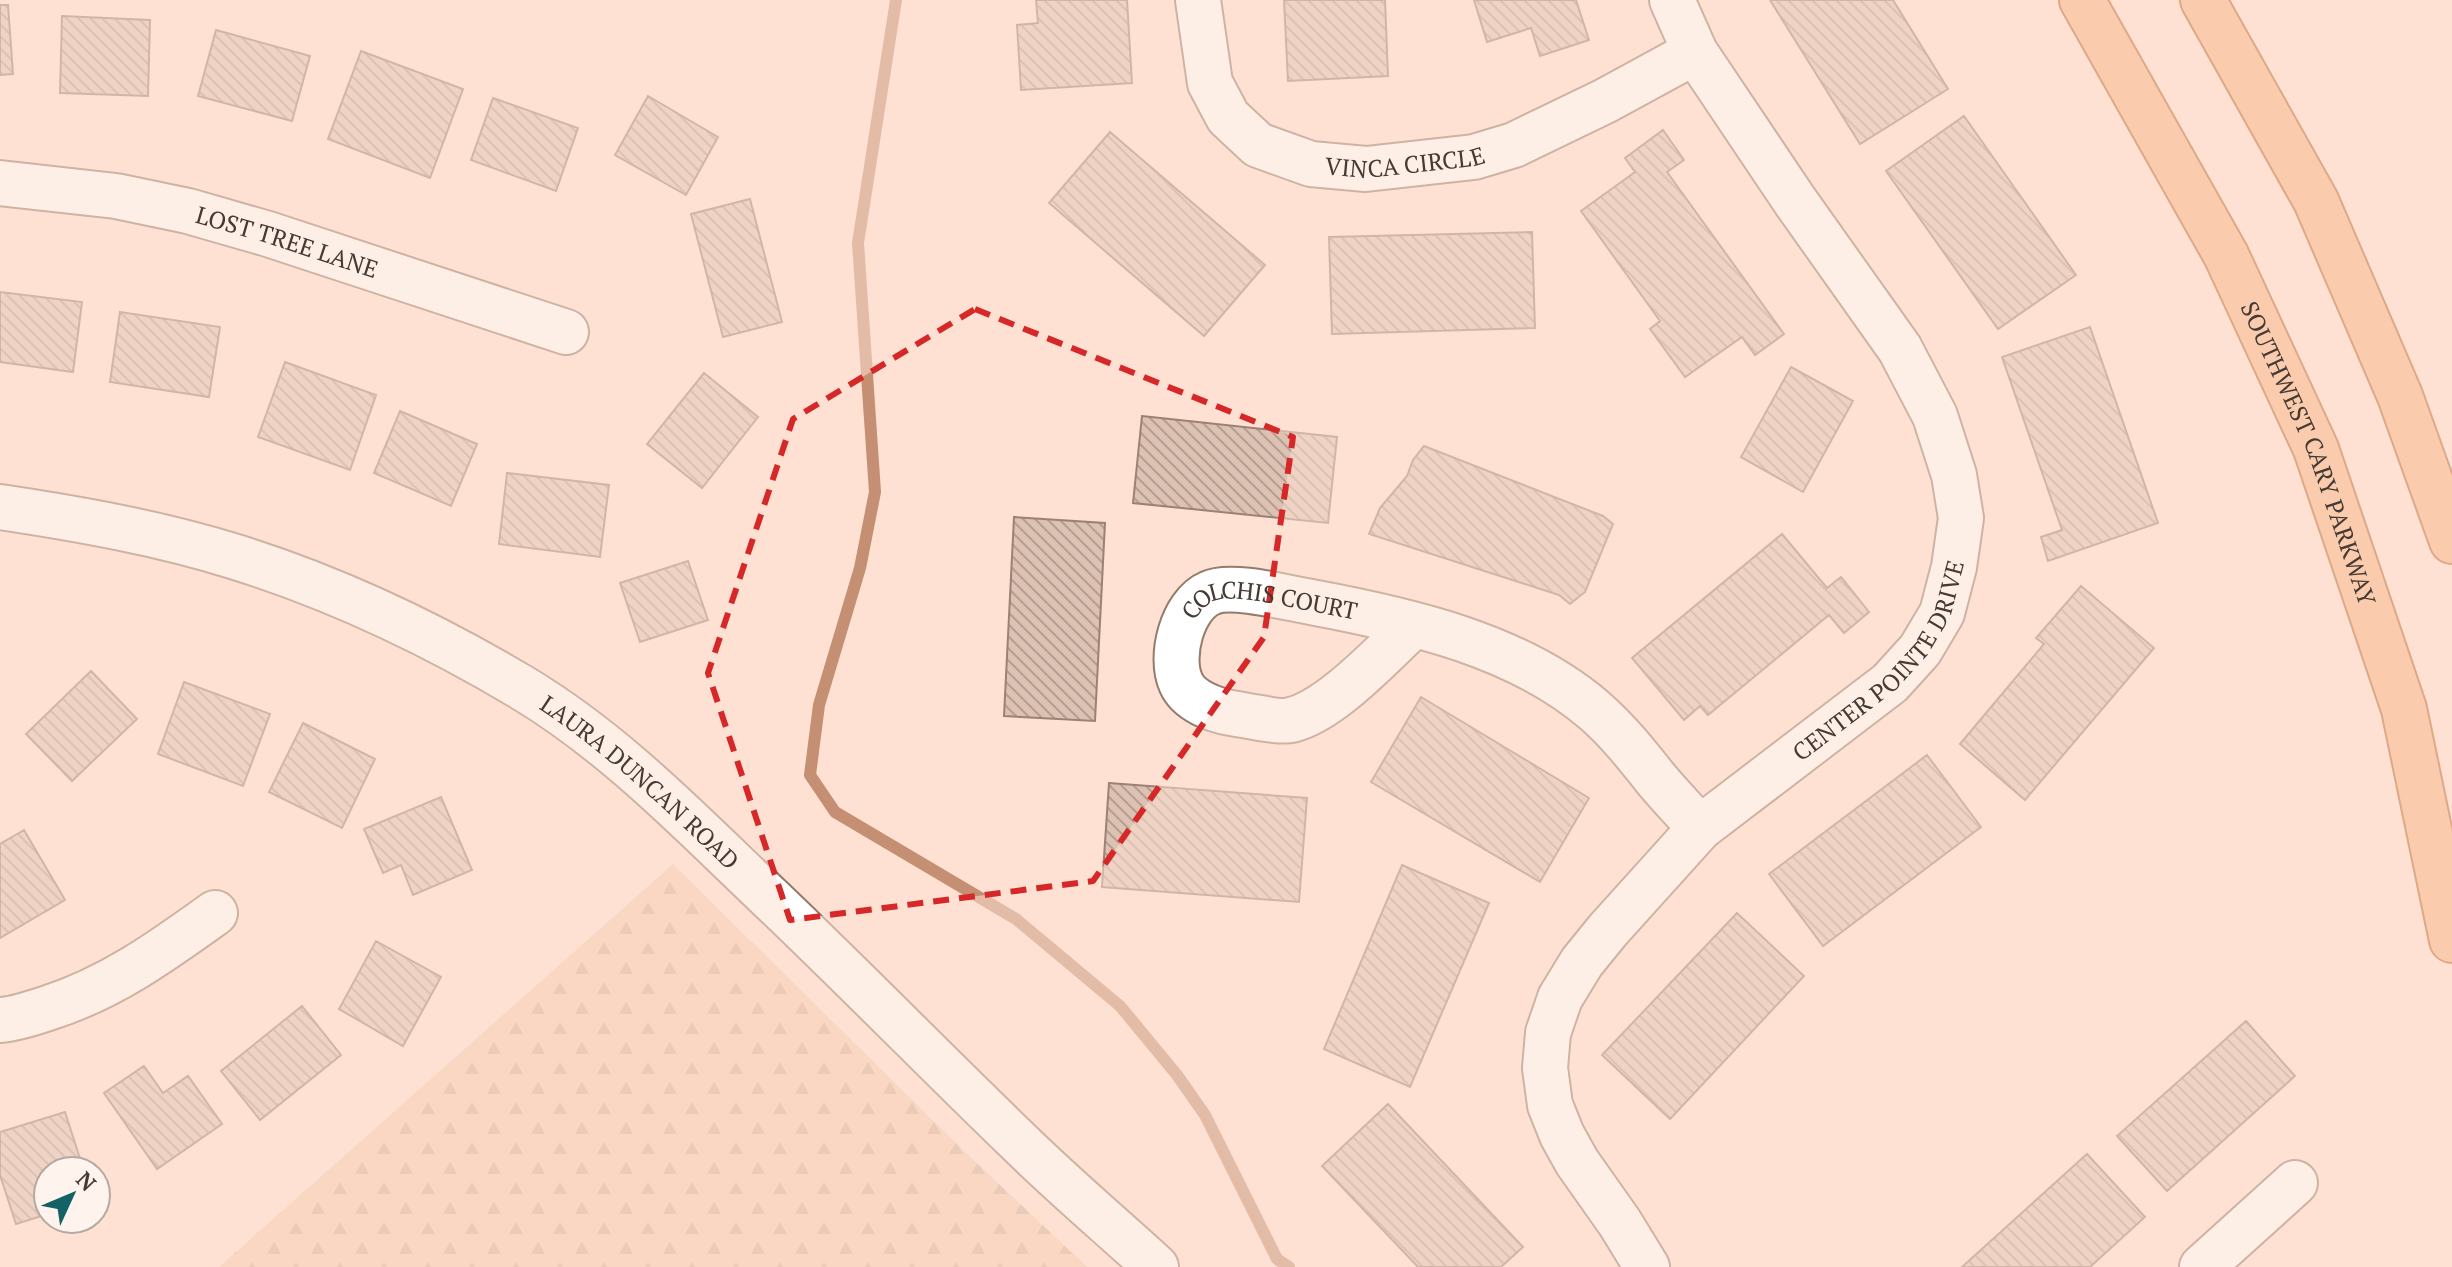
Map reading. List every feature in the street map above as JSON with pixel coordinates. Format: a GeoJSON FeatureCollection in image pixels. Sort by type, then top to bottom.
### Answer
{"type":"FeatureCollection","features":[{"type":"Feature","properties":{"kind":"main road","name":"SOUTHWEST CARY PARKWAY"},"geometry":{"type":"LineString","coordinates":[[2082,0],[2226,255],[2316,449],[2404,709],[2452,940]]}},
{"type":"Feature","properties":{"kind":"main road"},"geometry":{"type":"LineString","coordinates":[[2203,0],[2316,201],[2400,396],[2452,541]]}},
{"type":"Feature","properties":{"kind":"street","name":"VINCA CIRCLE"},"geometry":{"type":"LineString","coordinates":[[1198,0],[1210,83],[1228,117],[1258,145],[1311,164],[1366,169],[1474,157],[1514,145],[1605,101],[1695,52]]}},
{"type":"Feature","properties":{"kind":"street","name":"CENTER POINTE DRIVE"},"geometry":{"type":"LineString","coordinates":[[1647,1267],[1577,1162],[1550,1105],[1545,1068],[1548,1033],[1560,998],[1582,962],[1608,930],[1700,828],[1890,683],[1920,650],[1942,613],[1954,567],[1961,518],[1954,475],[1935,416],[1900,349],[1695,52],[1672,0]]}},
{"type":"Feature","properties":{"kind":"street","name":"LOST TREE LANE"},"geometry":{"type":"LineString","coordinates":[[0,183],[116,196],[188,211],[268,234],[566,332]]}},
{"type":"Feature","properties":{"kind":"street","name":"LAURA DUNCAN ROAD"},"geometry":{"type":"LineString","coordinates":[[0,507],[71,517],[237,557],[341,595],[522,687],[585,731],[646,780],[1021,1145],[1156,1267]]}},
{"type":"Feature","properties":{"kind":"street","name":"COLCHIS COURT"},"geometry":{"type":"LineString","coordinates":[[1414,625],[1321,706],[1289,721],[1218,711],[1199,702],[1181,684],[1176,655],[1181,630],[1193,605],[1211,592],[1242,590],[1414,625],[1491,649],[1557,682],[1595,711],[1623,738],[1700,828]]}},
{"type":"Feature","properties":{"kind":"street"},"geometry":{"type":"LineString","coordinates":[[0,1020],[75,1000],[141,966],[215,913]]}},
{"type":"Feature","properties":{"kind":"street"},"geometry":{"type":"LineString","coordinates":[[2202,1267],[2295,1183]]}},
{"type":"Feature","properties":{"kind":"highlighted area"},"geometry":{"type":"Polygon","coordinates":[[[975,309],[1293,437],[1264,637],[1093,881],[790,920],[708,673],[793,419],[975,309]]]}},
{"type":"Feature","properties":{"kind":"green space"},"geometry":{"type":"Polygon","coordinates":[[[673,864],[963,1150],[1087,1267],[219,1267],[673,864]]]}},
{"type":"Feature","properties":{"kind":"building"},"geometry":{"type":"Polygon","coordinates":[[[1036,0],[1127,0],[1132,83],[1021,90],[1017,25],[1038,23],[1036,0]]]}},
{"type":"Feature","properties":{"kind":"building"},"geometry":{"type":"Polygon","coordinates":[[[1284,0],[1385,0],[1388,76],[1288,81],[1284,0]]]}},
{"type":"Feature","properties":{"kind":"building"},"geometry":{"type":"Polygon","coordinates":[[[1474,0],[1576,0],[1589,40],[1540,56],[1531,28],[1487,42],[1474,0]]]}},
{"type":"Feature","properties":{"kind":"building"},"geometry":{"type":"Polygon","coordinates":[[[1770,0],[1893,0],[1948,89],[1860,144],[1770,0]]]}},
{"type":"Feature","properties":{"kind":"building"},"geometry":{"type":"Polygon","coordinates":[[[0,5],[8,5],[13,74],[0,75],[0,5]]]}},
{"type":"Feature","properties":{"kind":"building"},"geometry":{"type":"Polygon","coordinates":[[[62,16],[150,20],[148,96],[60,93],[62,16]]]}},
{"type":"Feature","properties":{"kind":"building"},"geometry":{"type":"Polygon","coordinates":[[[216,30],[310,56],[292,121],[198,96],[216,30]]]}},
{"type":"Feature","properties":{"kind":"building"},"geometry":{"type":"Polygon","coordinates":[[[361,51],[463,89],[430,178],[328,139],[361,51]]]}},
{"type":"Feature","properties":{"kind":"building"},"geometry":{"type":"Polygon","coordinates":[[[648,96],[718,137],[686,195],[615,155],[648,96]]]}},
{"type":"Feature","properties":{"kind":"building"},"geometry":{"type":"Polygon","coordinates":[[[493,98],[578,128],[556,191],[471,160],[493,98]]]}},
{"type":"Feature","properties":{"kind":"building"},"geometry":{"type":"Polygon","coordinates":[[[1964,116],[2076,275],[1998,329],[1886,171],[1964,116]]]}},
{"type":"Feature","properties":{"kind":"building"},"geometry":{"type":"Polygon","coordinates":[[[1663,130],[1684,160],[1667,172],[1784,334],[1755,355],[1742,337],[1685,377],[1650,329],[1660,321],[1581,211],[1635,172],[1625,158],[1663,130]]]}},
{"type":"Feature","properties":{"kind":"building"},"geometry":{"type":"Polygon","coordinates":[[[1110,132],[1265,265],[1204,336],[1049,203],[1110,132]]]}},
{"type":"Feature","properties":{"kind":"building"},"geometry":{"type":"Polygon","coordinates":[[[750,199],[782,322],[723,337],[691,214],[750,199]]]}},
{"type":"Feature","properties":{"kind":"building"},"geometry":{"type":"Polygon","coordinates":[[[1532,232],[1535,328],[1332,334],[1329,237],[1532,232]]]}},
{"type":"Feature","properties":{"kind":"building"},"geometry":{"type":"Polygon","coordinates":[[[0,292],[82,302],[73,372],[0,362],[0,292]]]}},
{"type":"Feature","properties":{"kind":"building"},"geometry":{"type":"Polygon","coordinates":[[[120,312],[220,327],[209,397],[110,382],[120,312]]]}},
{"type":"Feature","properties":{"kind":"building"},"geometry":{"type":"Polygon","coordinates":[[[2090,327],[2158,523],[2048,561],[2041,537],[2062,530],[2002,357],[2090,327]]]}},
{"type":"Feature","properties":{"kind":"building"},"geometry":{"type":"Polygon","coordinates":[[[285,362],[376,395],[350,470],[258,437],[285,362]]]}},
{"type":"Feature","properties":{"kind":"building"},"geometry":{"type":"Polygon","coordinates":[[[1791,367],[1853,401],[1803,492],[1741,457],[1791,367]]]}},
{"type":"Feature","properties":{"kind":"building"},"geometry":{"type":"Polygon","coordinates":[[[704,373],[758,417],[702,488],[647,444],[704,373]]]}},
{"type":"Feature","properties":{"kind":"building"},"geometry":{"type":"Polygon","coordinates":[[[400,411],[477,444],[451,506],[374,473],[400,411]]]}},
{"type":"Feature","properties":{"kind":"building"},"geometry":{"type":"Polygon","coordinates":[[[1142,416],[1337,437],[1328,523],[1133,503],[1142,416]]]}},
{"type":"Feature","properties":{"kind":"building"},"geometry":{"type":"Polygon","coordinates":[[[1424,446],[1603,516],[1613,524],[1585,592],[1570,604],[1559,595],[1369,534],[1380,508],[1407,476],[1413,460],[1424,446]]]}},
{"type":"Feature","properties":{"kind":"building"},"geometry":{"type":"Polygon","coordinates":[[[507,473],[609,485],[600,557],[499,544],[507,473]]]}},
{"type":"Feature","properties":{"kind":"building"},"geometry":{"type":"Polygon","coordinates":[[[1014,517],[1105,523],[1095,721],[1004,716],[1014,517]]]}},
{"type":"Feature","properties":{"kind":"building"},"geometry":{"type":"Polygon","coordinates":[[[1782,534],[1827,588],[1841,577],[1869,612],[1844,633],[1829,615],[1708,715],[1700,706],[1684,720],[1632,658],[1782,534]]]}},
{"type":"Feature","properties":{"kind":"building"},"geometry":{"type":"Polygon","coordinates":[[[688,561],[708,620],[640,642],[620,583],[688,561]]]}},
{"type":"Feature","properties":{"kind":"building"},"geometry":{"type":"Polygon","coordinates":[[[2081,586],[2154,648],[2025,800],[1960,744],[2044,644],[2036,638],[2081,586]]]}},
{"type":"Feature","properties":{"kind":"building"},"geometry":{"type":"Polygon","coordinates":[[[91,671],[137,719],[72,781],[26,734],[91,671]]]}},
{"type":"Feature","properties":{"kind":"building"},"geometry":{"type":"Polygon","coordinates":[[[184,682],[270,714],[243,786],[158,754],[184,682]]]}},
{"type":"Feature","properties":{"kind":"building"},"geometry":{"type":"Polygon","coordinates":[[[1421,697],[1589,798],[1540,882],[1371,782],[1421,697]]]}},
{"type":"Feature","properties":{"kind":"building"},"geometry":{"type":"Polygon","coordinates":[[[303,723],[375,759],[342,828],[269,792],[303,723]]]}},
{"type":"Feature","properties":{"kind":"building"},"geometry":{"type":"Polygon","coordinates":[[[1927,755],[1981,827],[1823,946],[1769,874],[1927,755]]]}},
{"type":"Feature","properties":{"kind":"building"},"geometry":{"type":"Polygon","coordinates":[[[1109,783],[1307,798],[1299,902],[1102,887],[1109,783]]]}},
{"type":"Feature","properties":{"kind":"building"},"geometry":{"type":"Polygon","coordinates":[[[441,797],[472,870],[413,895],[401,865],[383,873],[364,829],[441,797]]]}},
{"type":"Feature","properties":{"kind":"building"},"geometry":{"type":"Polygon","coordinates":[[[24,830],[65,900],[0,938],[0,844],[24,830]]]}},
{"type":"Feature","properties":{"kind":"building"},"geometry":{"type":"Polygon","coordinates":[[[1402,865],[1489,903],[1410,1087],[1324,1049],[1402,865]]]}},
{"type":"Feature","properties":{"kind":"building"},"geometry":{"type":"Polygon","coordinates":[[[1737,913],[1804,976],[1670,1119],[1602,1055],[1737,913]]]}},
{"type":"Feature","properties":{"kind":"building"},"geometry":{"type":"Polygon","coordinates":[[[376,941],[441,977],[403,1046],[339,1009],[376,941]]]}},
{"type":"Feature","properties":{"kind":"building"},"geometry":{"type":"Polygon","coordinates":[[[302,1006],[341,1055],[260,1120],[221,1071],[302,1006]]]}},
{"type":"Feature","properties":{"kind":"building"},"geometry":{"type":"Polygon","coordinates":[[[2246,1021],[2295,1076],[2167,1191],[2117,1136],[2246,1021]]]}},
{"type":"Feature","properties":{"kind":"building"},"geometry":{"type":"Polygon","coordinates":[[[144,1066],[163,1093],[188,1076],[222,1124],[157,1169],[104,1093],[144,1066]]]}},
{"type":"Feature","properties":{"kind":"building"},"geometry":{"type":"Polygon","coordinates":[[[1388,1104],[1523,1247],[1501,1267],[1418,1267],[1322,1166],[1388,1104]]]}},
{"type":"Feature","properties":{"kind":"building"},"geometry":{"type":"Polygon","coordinates":[[[65,1112],[79,1155],[32,1155],[32,1219],[16,1224],[0,1175],[0,1132],[65,1112]]]}},
{"type":"Feature","properties":{"kind":"building"},"geometry":{"type":"Polygon","coordinates":[[[2087,1154],[2145,1217],[2090,1267],[1962,1267],[2087,1154]]]}},
{"type":"Feature","properties":{"kind":"waterway"},"geometry":{"type":"LineString","coordinates":[[896,0],[858,243],[875,492],[860,568],[819,705],[810,775],[835,812],[1016,919],[1120,1006],[1177,1075],[1205,1115],[1277,1259],[1289,1267]]}}]}
